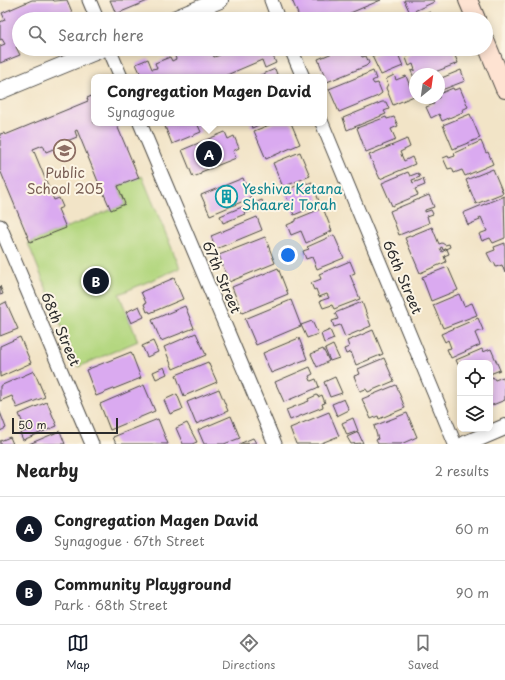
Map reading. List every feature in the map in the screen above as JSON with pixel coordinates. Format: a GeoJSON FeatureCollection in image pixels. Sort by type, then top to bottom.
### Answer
{"type":"FeatureCollection","features":[{"type":"Feature","properties":{"kind":"main road"},"geometry":{"type":"LineString","coordinates":[[468,0],[473,12]]}},
{"type":"Feature","properties":{"kind":"main road"},"geometry":{"type":"LineString","coordinates":[[491,56],[505,89]]}},
{"type":"Feature","properties":{"kind":"street"},"geometry":{"type":"LineString","coordinates":[[89,0],[94,12]]}},
{"type":"Feature","properties":{"kind":"street"},"geometry":{"type":"LineString","coordinates":[[191,12],[220,0]]}},
{"type":"Feature","properties":{"kind":"street"},"geometry":{"type":"LineString","coordinates":[[271,0],[275,12]]}},
{"type":"Feature","properties":{"kind":"street"},"geometry":{"type":"LineString","coordinates":[[0,91],[85,56]]}},
{"type":"Feature","properties":{"kind":"street"},"geometry":{"type":"LineString","coordinates":[[112,56],[120,74]]}},
{"type":"Feature","properties":{"kind":"street"},"geometry":{"type":"LineString","coordinates":[[294,56],[301,74]]}},
{"type":"Feature","properties":{"kind":"street","name":"67th Street"},"geometry":{"type":"LineString","coordinates":[[141,126],[274,444]]}},
{"type":"Feature","properties":{"kind":"street","name":"66th Street"},"geometry":{"type":"LineString","coordinates":[[323,126],[455,444]]}},
{"type":"Feature","properties":{"kind":"street","name":"68th Street"},"geometry":{"type":"LineString","coordinates":[[0,226],[92,444]]}},
{"type":"Feature","properties":{"kind":"street"},"geometry":{"type":"LineString","coordinates":[[465,444],[505,427]]}},
{"type":"Feature","properties":{"kind":"green space"},"geometry":{"type":"Polygon","coordinates":[[[142,176],[180,268],[119,294],[138,341],[78,367],[28,243],[125,204],[118,186],[142,176]]]}},
{"type":"Feature","properties":{"kind":"building"},"geometry":{"type":"Polygon","coordinates":[[[32,0],[67,0],[72,12],[12,12],[12,56],[18,56],[0,63],[0,46],[5,44],[2,39],[0,40],[0,22],[5,20],[2,13],[32,0]]]}},
{"type":"Feature","properties":{"kind":"building"},"geometry":{"type":"Polygon","coordinates":[[[110,0],[150,0],[121,12],[115,12],[110,0]]]}},
{"type":"Feature","properties":{"kind":"building"},"geometry":{"type":"Polygon","coordinates":[[[292,0],[381,0],[353,12],[297,12],[292,0]]]}},
{"type":"Feature","properties":{"kind":"building"},"geometry":{"type":"Polygon","coordinates":[[[404,0],[433,0],[434,2],[412,12],[410,12],[404,0]]]}},
{"type":"Feature","properties":{"kind":"building"},"geometry":{"type":"Polygon","coordinates":[[[175,56],[273,56],[276,63],[265,68],[262,60],[229,74],[141,74],[136,64],[148,59],[152,69],[157,68],[155,63],[170,57],[172,61],[176,59],[175,56]]]}},
{"type":"Feature","properties":{"kind":"building"},"geometry":{"type":"Polygon","coordinates":[[[325,56],[366,56],[369,63],[366,66],[327,82],[327,74],[324,74],[318,59],[325,56]]]}},
{"type":"Feature","properties":{"kind":"building"},"geometry":{"type":"Polygon","coordinates":[[[372,56],[399,56],[403,66],[381,75],[372,56]]]}},
{"type":"Feature","properties":{"kind":"building"},"geometry":{"type":"Polygon","coordinates":[[[408,56],[455,56],[458,63],[445,68],[414,68],[413,64],[409,66],[406,58],[408,56]]]}},
{"type":"Feature","properties":{"kind":"building"},"geometry":{"type":"Polygon","coordinates":[[[275,69],[277,74],[263,74],[275,69]]]}},
{"type":"Feature","properties":{"kind":"building"},"geometry":{"type":"Polygon","coordinates":[[[461,70],[465,81],[445,89],[445,77],[461,70]]]}},
{"type":"Feature","properties":{"kind":"building"},"geometry":{"type":"Polygon","coordinates":[[[373,71],[376,79],[372,81],[374,84],[378,83],[382,93],[339,112],[329,89],[373,71]]]}},
{"type":"Feature","properties":{"kind":"building"},"geometry":{"type":"Polygon","coordinates":[[[394,75],[396,80],[406,76],[409,84],[409,98],[393,105],[386,88],[388,84],[386,79],[394,75]]]}},
{"type":"Feature","properties":{"kind":"building"},"geometry":{"type":"Polygon","coordinates":[[[453,88],[454,90],[460,88],[468,107],[462,110],[463,112],[442,121],[439,114],[431,118],[426,107],[434,104],[445,104],[445,91],[453,88]]]}},
{"type":"Feature","properties":{"kind":"building","name":"Public School 205"},"geometry":{"type":"Polygon","coordinates":[[[91,96],[91,126],[117,126],[139,178],[118,186],[125,204],[111,210],[103,192],[99,194],[96,186],[99,184],[77,130],[75,131],[77,137],[67,141],[68,143],[46,152],[43,145],[33,149],[54,200],[59,198],[63,207],[58,209],[66,228],[30,242],[0,170],[0,134],[4,133],[5,135],[88,101],[87,98],[91,96]]]}},
{"type":"Feature","properties":{"kind":"building"},"geometry":{"type":"Polygon","coordinates":[[[382,102],[386,102],[389,109],[384,111],[386,114],[347,130],[343,118],[382,102]]]}},
{"type":"Feature","properties":{"kind":"building"},"geometry":{"type":"Polygon","coordinates":[[[470,114],[480,138],[453,149],[443,125],[470,114]]]}},
{"type":"Feature","properties":{"kind":"building"},"geometry":{"type":"Polygon","coordinates":[[[386,117],[387,119],[394,117],[398,126],[391,129],[396,140],[366,152],[357,128],[386,117]]]}},
{"type":"Feature","properties":{"kind":"building"},"geometry":{"type":"Polygon","coordinates":[[[165,126],[198,126],[201,132],[172,144],[165,126]]]}},
{"type":"Feature","properties":{"kind":"building"},"geometry":{"type":"Polygon","coordinates":[[[266,126],[292,126],[300,144],[266,159],[254,131],[266,126]]]}},
{"type":"Feature","properties":{"kind":"building"},"geometry":{"type":"Polygon","coordinates":[[[225,132],[228,139],[234,136],[239,148],[233,151],[236,158],[201,172],[201,174],[193,177],[182,150],[225,132]]]}},
{"type":"Feature","properties":{"kind":"building"},"geometry":{"type":"Polygon","coordinates":[[[407,139],[410,147],[400,152],[404,161],[412,157],[415,164],[380,179],[369,155],[407,139]]]}},
{"type":"Feature","properties":{"kind":"building"},"geometry":{"type":"Polygon","coordinates":[[[481,141],[493,164],[465,176],[462,170],[454,173],[452,168],[448,169],[443,158],[455,156],[454,153],[481,141]]]}},
{"type":"Feature","properties":{"kind":"building"},"geometry":{"type":"Polygon","coordinates":[[[300,152],[310,176],[283,187],[273,163],[300,152]]]}},
{"type":"Feature","properties":{"kind":"building"},"geometry":{"type":"Polygon","coordinates":[[[493,169],[503,193],[476,204],[466,180],[493,169]]]}},
{"type":"Feature","properties":{"kind":"building"},"geometry":{"type":"Polygon","coordinates":[[[408,172],[410,176],[418,173],[420,177],[412,180],[413,183],[423,179],[425,185],[415,189],[418,195],[392,206],[382,183],[408,172]]]}},
{"type":"Feature","properties":{"kind":"building","name":"Yeshiva Ketana Shaarei Torah"},"geometry":{"type":"Polygon","coordinates":[[[243,178],[251,198],[210,215],[201,195],[243,178]]]}},
{"type":"Feature","properties":{"kind":"building"},"geometry":{"type":"Polygon","coordinates":[[[306,182],[307,184],[312,182],[320,204],[294,215],[284,191],[306,182]]]}},
{"type":"Feature","properties":{"kind":"building"},"geometry":{"type":"Polygon","coordinates":[[[429,195],[434,207],[425,210],[425,212],[431,210],[433,214],[427,216],[429,223],[399,235],[390,211],[429,195]]]}},
{"type":"Feature","properties":{"kind":"building"},"geometry":{"type":"Polygon","coordinates":[[[504,196],[505,238],[493,243],[490,238],[482,241],[479,234],[487,231],[481,217],[479,218],[480,220],[468,225],[463,213],[504,196]]]}},
{"type":"Feature","properties":{"kind":"building"},"geometry":{"type":"Polygon","coordinates":[[[262,200],[264,206],[247,213],[244,207],[262,200]]]}},
{"type":"Feature","properties":{"kind":"building"},"geometry":{"type":"Polygon","coordinates":[[[242,207],[245,214],[223,223],[220,216],[242,207]]]}},
{"type":"Feature","properties":{"kind":"building"},"geometry":{"type":"Polygon","coordinates":[[[323,208],[332,231],[306,243],[301,231],[291,235],[287,225],[296,221],[296,219],[323,208]]]}},
{"type":"Feature","properties":{"kind":"building"},"geometry":{"type":"Polygon","coordinates":[[[257,217],[262,230],[216,249],[211,236],[257,217]]]}},
{"type":"Feature","properties":{"kind":"building"},"geometry":{"type":"Polygon","coordinates":[[[432,227],[439,244],[449,244],[450,247],[443,250],[442,247],[440,248],[442,252],[447,249],[449,254],[444,256],[446,262],[420,273],[405,238],[432,227]]]}},
{"type":"Feature","properties":{"kind":"building"},"geometry":{"type":"Polygon","coordinates":[[[334,235],[344,258],[317,269],[312,257],[306,259],[303,251],[309,249],[307,247],[334,235]]]}},
{"type":"Feature","properties":{"kind":"building"},"geometry":{"type":"Polygon","coordinates":[[[265,237],[275,263],[229,282],[219,255],[265,237]]]}},
{"type":"Feature","properties":{"kind":"building"},"geometry":{"type":"Polygon","coordinates":[[[505,243],[505,273],[502,265],[496,267],[494,262],[492,263],[487,253],[495,250],[494,247],[505,243]]]}},
{"type":"Feature","properties":{"kind":"building"},"geometry":{"type":"Polygon","coordinates":[[[350,261],[355,273],[350,275],[360,299],[334,309],[332,305],[323,308],[320,301],[329,298],[327,294],[319,297],[316,289],[314,290],[311,283],[321,279],[319,274],[350,261]]]}},
{"type":"Feature","properties":{"kind":"building"},"geometry":{"type":"Polygon","coordinates":[[[448,267],[458,290],[431,301],[422,277],[448,267]]]}},
{"type":"Feature","properties":{"kind":"building"},"geometry":{"type":"Polygon","coordinates":[[[278,268],[288,294],[242,313],[232,287],[278,268]]]}},
{"type":"Feature","properties":{"kind":"building"},"geometry":{"type":"Polygon","coordinates":[[[174,278],[183,299],[150,313],[149,311],[147,312],[144,304],[146,303],[141,292],[174,278]]]}},
{"type":"Feature","properties":{"kind":"building"},"geometry":{"type":"Polygon","coordinates":[[[0,286],[3,294],[0,295],[0,286]]]}},
{"type":"Feature","properties":{"kind":"building"},"geometry":{"type":"Polygon","coordinates":[[[459,294],[464,306],[472,303],[477,315],[443,328],[433,305],[459,294]]]}},
{"type":"Feature","properties":{"kind":"building"},"geometry":{"type":"Polygon","coordinates":[[[291,300],[301,326],[256,345],[245,319],[291,300]]]}},
{"type":"Feature","properties":{"kind":"building"},"geometry":{"type":"Polygon","coordinates":[[[6,302],[18,329],[0,336],[0,305],[6,302]]]}},
{"type":"Feature","properties":{"kind":"building"},"geometry":{"type":"Polygon","coordinates":[[[362,302],[371,326],[345,337],[340,325],[334,327],[332,321],[338,319],[335,313],[362,302]]]}},
{"type":"Feature","properties":{"kind":"building"},"geometry":{"type":"Polygon","coordinates":[[[139,306],[144,317],[131,323],[126,312],[139,306]]]}},
{"type":"Feature","properties":{"kind":"building"},"geometry":{"type":"Polygon","coordinates":[[[185,306],[194,328],[161,341],[152,320],[185,306]]]}},
{"type":"Feature","properties":{"kind":"building"},"geometry":{"type":"Polygon","coordinates":[[[478,318],[483,330],[475,333],[480,345],[451,358],[447,349],[451,348],[448,340],[445,342],[441,334],[478,318]]]}},
{"type":"Feature","properties":{"kind":"building"},"geometry":{"type":"Polygon","coordinates":[[[312,321],[318,334],[307,338],[301,325],[312,321]]]}},
{"type":"Feature","properties":{"kind":"building"},"geometry":{"type":"Polygon","coordinates":[[[330,330],[334,339],[324,343],[321,334],[330,330]]]}},
{"type":"Feature","properties":{"kind":"building"},"geometry":{"type":"Polygon","coordinates":[[[373,330],[383,354],[356,365],[351,352],[346,354],[344,349],[349,347],[347,341],[373,330]]]}},
{"type":"Feature","properties":{"kind":"building"},"geometry":{"type":"Polygon","coordinates":[[[196,333],[206,355],[173,369],[164,347],[196,333]]]}},
{"type":"Feature","properties":{"kind":"building"},"geometry":{"type":"Polygon","coordinates":[[[20,337],[31,363],[0,377],[0,346],[20,337]]]}},
{"type":"Feature","properties":{"kind":"building"},"geometry":{"type":"Polygon","coordinates":[[[299,338],[307,359],[271,373],[263,353],[299,338]]]}},
{"type":"Feature","properties":{"kind":"building"},"geometry":{"type":"Polygon","coordinates":[[[153,341],[158,352],[147,357],[142,346],[153,341]]]}},
{"type":"Feature","properties":{"kind":"building"},"geometry":{"type":"Polygon","coordinates":[[[333,345],[339,358],[330,361],[325,349],[333,345]]]}},
{"type":"Feature","properties":{"kind":"building"},"geometry":{"type":"Polygon","coordinates":[[[323,349],[329,361],[317,367],[311,354],[323,349]]]}},
{"type":"Feature","properties":{"kind":"building"},"geometry":{"type":"Polygon","coordinates":[[[482,349],[483,352],[491,349],[500,370],[493,373],[493,360],[457,360],[457,362],[456,360],[482,349]]]}},
{"type":"Feature","properties":{"kind":"building"},"geometry":{"type":"Polygon","coordinates":[[[131,352],[141,378],[96,396],[86,370],[131,352]]]}},
{"type":"Feature","properties":{"kind":"building"},"geometry":{"type":"Polygon","coordinates":[[[384,358],[394,381],[368,392],[366,389],[360,391],[354,376],[360,374],[358,369],[384,358]]]}},
{"type":"Feature","properties":{"kind":"building"},"geometry":{"type":"Polygon","coordinates":[[[208,362],[217,382],[184,396],[176,375],[208,362]]]}},
{"type":"Feature","properties":{"kind":"building"},"geometry":{"type":"Polygon","coordinates":[[[164,367],[167,374],[156,379],[153,372],[164,367]]]}},
{"type":"Feature","properties":{"kind":"building"},"geometry":{"type":"Polygon","coordinates":[[[310,367],[313,374],[309,376],[311,381],[316,379],[319,387],[284,402],[275,382],[310,367]]]}},
{"type":"Feature","properties":{"kind":"building"},"geometry":{"type":"Polygon","coordinates":[[[34,371],[45,397],[17,408],[12,396],[0,401],[0,386],[34,371]]]}},
{"type":"Feature","properties":{"kind":"building"},"geometry":{"type":"Polygon","coordinates":[[[335,377],[342,393],[330,397],[324,382],[335,377]]]}},
{"type":"Feature","properties":{"kind":"building"},"geometry":{"type":"Polygon","coordinates":[[[493,377],[495,380],[503,377],[505,383],[505,400],[493,405],[493,377]]]}},
{"type":"Feature","properties":{"kind":"building"},"geometry":{"type":"Polygon","coordinates":[[[144,385],[155,411],[110,430],[100,404],[144,385]]]}},
{"type":"Feature","properties":{"kind":"building"},"geometry":{"type":"Polygon","coordinates":[[[396,385],[405,408],[379,419],[378,416],[371,419],[362,399],[396,385]]]}},
{"type":"Feature","properties":{"kind":"building"},"geometry":{"type":"Polygon","coordinates":[[[219,389],[228,411],[196,424],[187,402],[219,389]]]}},
{"type":"Feature","properties":{"kind":"building"},"geometry":{"type":"Polygon","coordinates":[[[177,394],[183,409],[170,414],[164,400],[177,394]]]}},
{"type":"Feature","properties":{"kind":"building"},"geometry":{"type":"Polygon","coordinates":[[[317,395],[318,397],[322,395],[325,403],[322,404],[323,407],[290,420],[286,410],[309,401],[308,399],[317,395]]]}},
{"type":"Feature","properties":{"kind":"building"},"geometry":{"type":"Polygon","coordinates":[[[344,399],[349,410],[337,416],[332,404],[344,399]]]}},
{"type":"Feature","properties":{"kind":"building"},"geometry":{"type":"Polygon","coordinates":[[[47,402],[57,426],[23,440],[20,433],[26,431],[19,414],[47,402]]]}},
{"type":"Feature","properties":{"kind":"building"},"geometry":{"type":"Polygon","coordinates":[[[0,412],[6,428],[0,431],[0,412]]]}},
{"type":"Feature","properties":{"kind":"building"},"geometry":{"type":"Polygon","coordinates":[[[329,412],[339,436],[319,444],[296,444],[290,428],[329,412]]]}},
{"type":"Feature","properties":{"kind":"building"},"geometry":{"type":"Polygon","coordinates":[[[407,413],[417,437],[401,444],[378,444],[374,426],[407,413]]]}},
{"type":"Feature","properties":{"kind":"building"},"geometry":{"type":"Polygon","coordinates":[[[231,416],[240,438],[224,444],[204,444],[198,430],[231,416]]]}},
{"type":"Feature","properties":{"kind":"building"},"geometry":{"type":"Polygon","coordinates":[[[353,418],[358,431],[347,435],[342,423],[353,418]]]}},
{"type":"Feature","properties":{"kind":"building"},"geometry":{"type":"Polygon","coordinates":[[[158,419],[168,444],[116,444],[113,437],[158,419]]]}},
{"type":"Feature","properties":{"kind":"building"},"geometry":{"type":"Polygon","coordinates":[[[187,423],[197,442],[192,444],[183,444],[176,428],[187,423]]]}},
{"type":"Feature","properties":{"kind":"building"},"geometry":{"type":"Polygon","coordinates":[[[60,431],[65,444],[29,444],[60,431]]]}},
{"type":"Feature","properties":{"kind":"building"},"geometry":{"type":"Polygon","coordinates":[[[358,432],[363,443],[351,444],[347,437],[358,432]]]}},
{"type":"Feature","properties":{"kind":"building"},"geometry":{"type":"Polygon","coordinates":[[[10,437],[13,444],[0,444],[0,441],[10,437]]]}},
{"type":"Feature","properties":{"kind":"building"},"geometry":{"type":"Polygon","coordinates":[[[253,438],[256,443],[239,444],[253,438]]]}},
{"type":"Feature","properties":{"kind":"place","name":"Public School 205"},"geometry":{"type":"Point","coordinates":[65,150]}},
{"type":"Feature","properties":{"kind":"place","name":"Congregation Magen David"},"geometry":{"type":"Point","coordinates":[209,154]}},
{"type":"Feature","properties":{"kind":"place","name":"Yeshiva Ketana Shaarei Torah"},"geometry":{"type":"Point","coordinates":[226,196]}},
{"type":"Feature","properties":{"kind":"place","name":"Community Playground"},"geometry":{"type":"Point","coordinates":[96,281]}}]}
